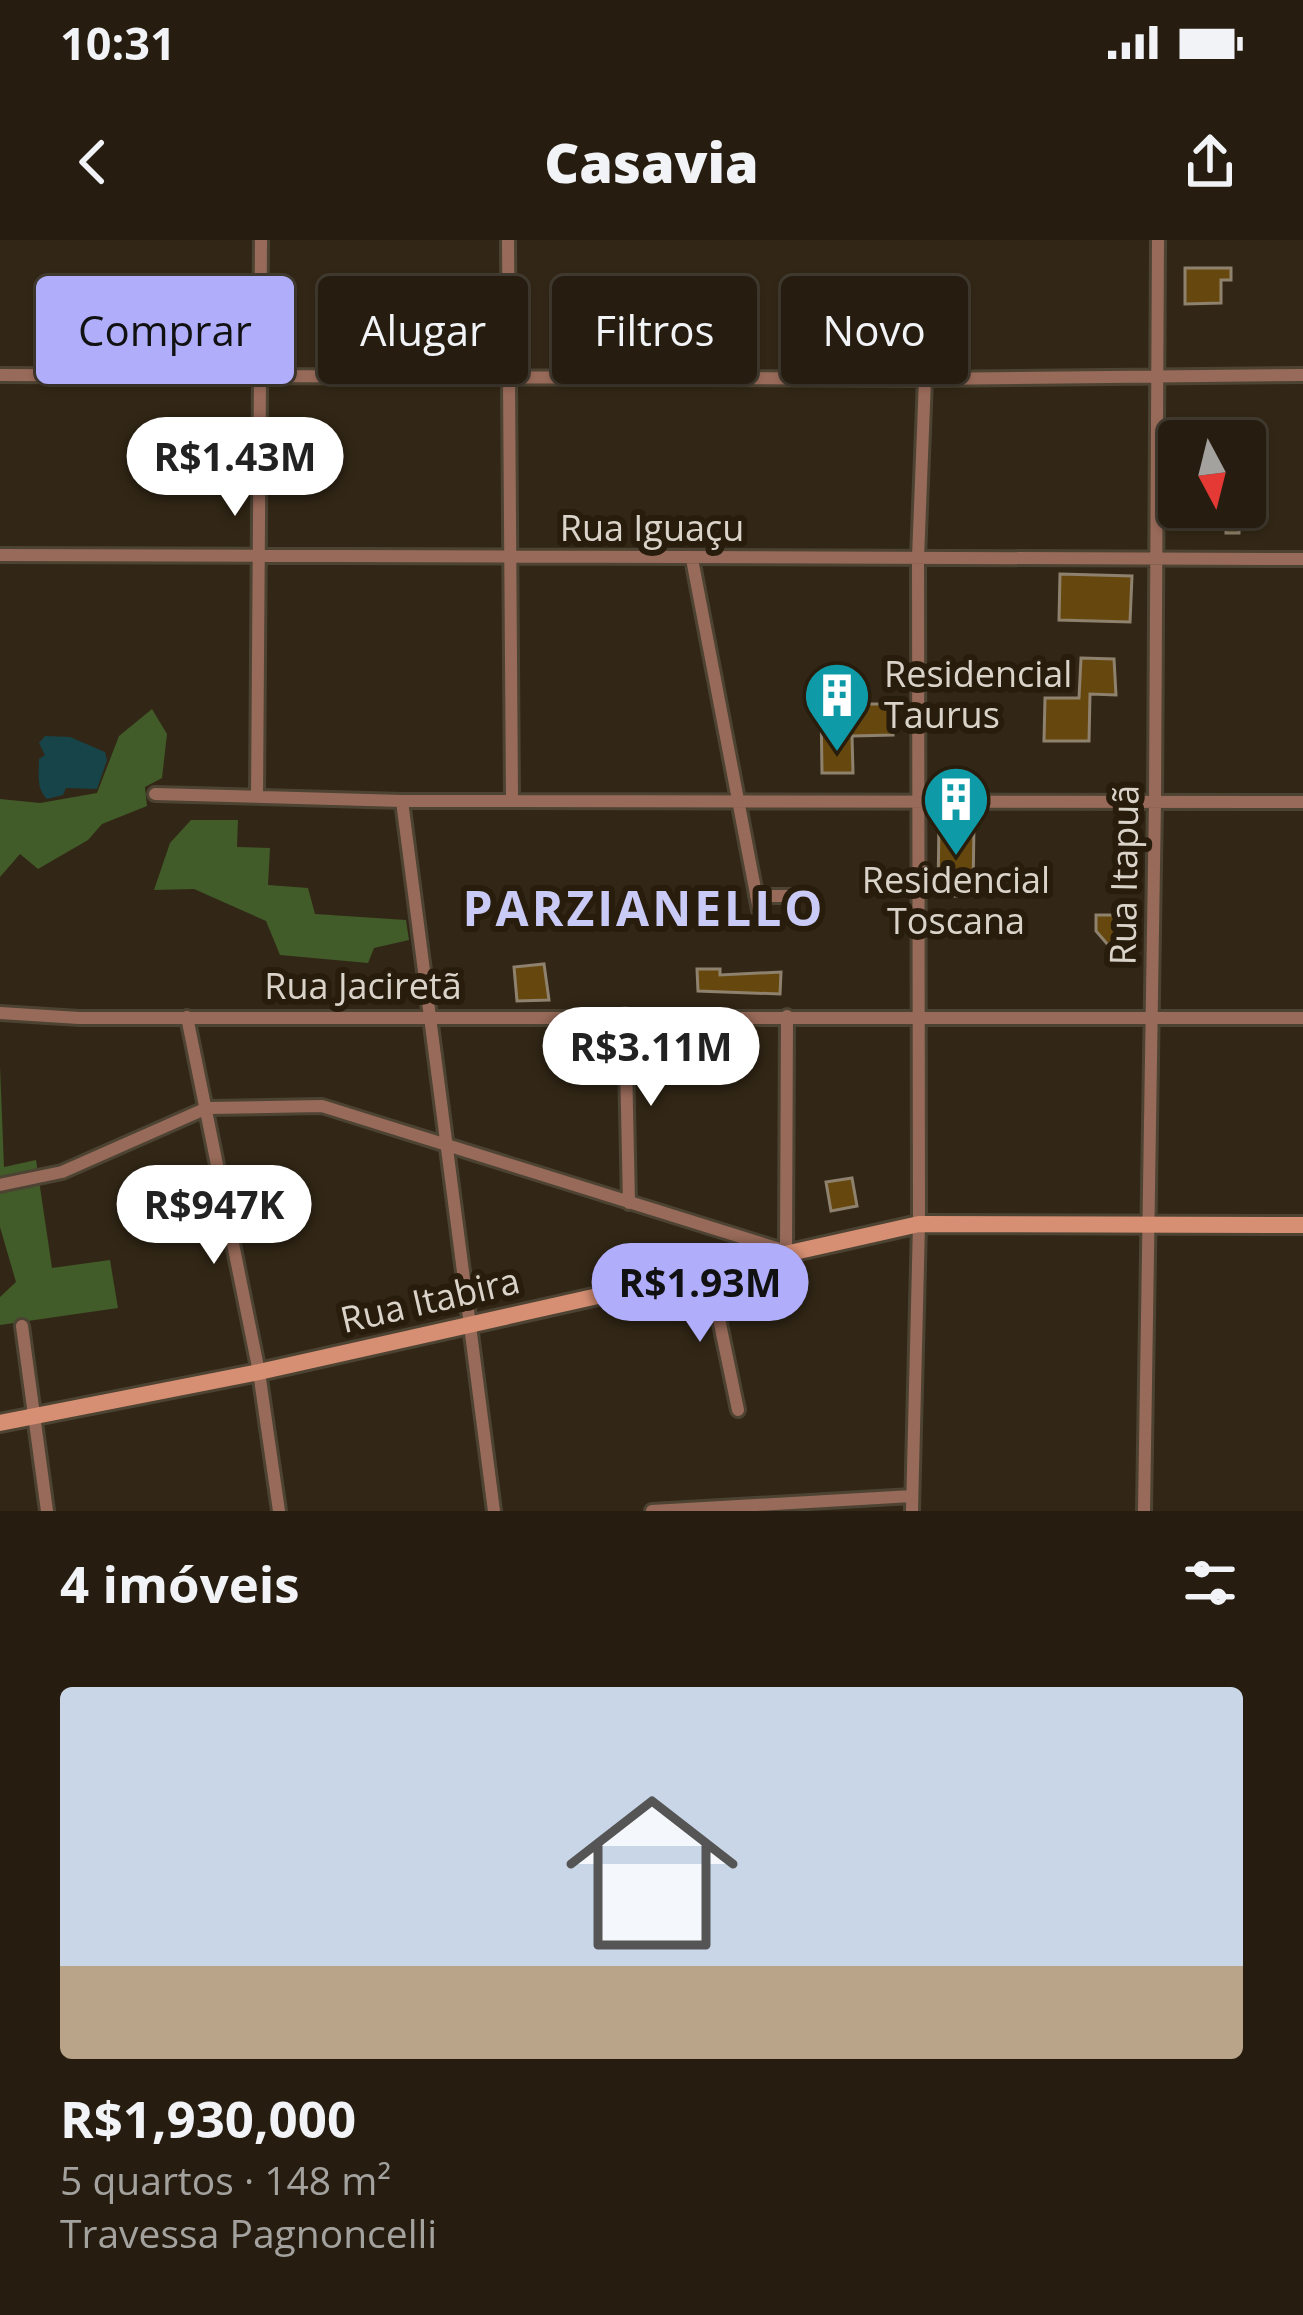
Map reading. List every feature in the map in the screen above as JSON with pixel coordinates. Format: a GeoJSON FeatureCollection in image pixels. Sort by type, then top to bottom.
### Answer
{"type":"FeatureCollection","features":[{"type":"Feature","properties":{"kind":"street"},"geometry":{"type":"LineString","coordinates":[[261,240],[261,276]]}},
{"type":"Feature","properties":{"kind":"street"},"geometry":{"type":"LineString","coordinates":[[508,240],[508,276]]}},
{"type":"Feature","properties":{"kind":"street","name":"Rua Itapuã"},"geometry":{"type":"LineString","coordinates":[[1144,1511],[1158,240]]}},
{"type":"Feature","properties":{"kind":"street"},"geometry":{"type":"LineString","coordinates":[[0,375],[36,375]]}},
{"type":"Feature","properties":{"kind":"street"},"geometry":{"type":"LineString","coordinates":[[968,378],[1303,375]]}},
{"type":"Feature","properties":{"kind":"street"},"geometry":{"type":"LineString","coordinates":[[528,377],[781,378]]}},
{"type":"Feature","properties":{"kind":"street"},"geometry":{"type":"LineString","coordinates":[[257,797],[260,384]]}},
{"type":"Feature","properties":{"kind":"street"},"geometry":{"type":"LineString","coordinates":[[509,384],[512,800]]}},
{"type":"Feature","properties":{"kind":"street"},"geometry":{"type":"LineString","coordinates":[[912,1511],[919,1224],[918,558],[925,384]]}},
{"type":"Feature","properties":{"kind":"street","name":"Rua Iguaçu"},"geometry":{"type":"LineString","coordinates":[[0,556],[1303,559]]}},
{"type":"Feature","properties":{"kind":"street"},"geometry":{"type":"LineString","coordinates":[[692,559],[760,915]]}},
{"type":"Feature","properties":{"kind":"street"},"geometry":{"type":"LineString","coordinates":[[155,794],[402,801],[1303,802]]}},
{"type":"Feature","properties":{"kind":"street"},"geometry":{"type":"LineString","coordinates":[[402,801],[466,1325],[494,1511]]}},
{"type":"Feature","properties":{"kind":"street"},"geometry":{"type":"LineString","coordinates":[[756,896],[795,896]]}},
{"type":"Feature","properties":{"kind":"street","name":"Rua Jaciretã"},"geometry":{"type":"LineString","coordinates":[[0,1013],[1303,1018]]}},
{"type":"Feature","properties":{"kind":"street"},"geometry":{"type":"LineString","coordinates":[[625,1015],[628,1203]]}},
{"type":"Feature","properties":{"kind":"street"},"geometry":{"type":"LineString","coordinates":[[0,1185],[62,1172],[208,1108],[322,1106],[786,1251],[787,1016]]}},
{"type":"Feature","properties":{"kind":"street"},"geometry":{"type":"LineString","coordinates":[[187,1017],[259,1372],[279,1511]]}},
{"type":"Feature","properties":{"kind":"street","name":"Rua Itabira"},"geometry":{"type":"LineString","coordinates":[[0,1423],[259,1372],[919,1224],[1303,1225]]}},
{"type":"Feature","properties":{"kind":"street"},"geometry":{"type":"LineString","coordinates":[[710,1271],[739,1410]]}},
{"type":"Feature","properties":{"kind":"street"},"geometry":{"type":"LineString","coordinates":[[22,1326],[47,1511]]}},
{"type":"Feature","properties":{"kind":"street"},"geometry":{"type":"LineString","coordinates":[[652,1511],[912,1496]]}},
{"type":"Feature","properties":{"kind":"green space"},"geometry":{"type":"Polygon","coordinates":[[[152,709],[167,734],[162,778],[145,787],[147,806],[102,824],[88,840],[38,869],[20,854],[0,877],[0,799],[40,803],[97,793],[119,736],[152,709]]]}},
{"type":"Feature","properties":{"kind":"green space"},"geometry":{"type":"Polygon","coordinates":[[[191,820],[238,820],[237,847],[270,848],[268,885],[308,888],[315,914],[406,920],[409,940],[374,948],[368,963],[280,955],[266,921],[194,889],[154,890],[170,843],[191,820]]]}},
{"type":"Feature","properties":{"kind":"green space"},"geometry":{"type":"Polygon","coordinates":[[[0,1066],[4,1167],[36,1160],[52,1268],[110,1260],[118,1308],[0,1325],[0,1297],[16,1282],[0,1227],[0,1066]]]}},
{"type":"Feature","properties":{"kind":"water"},"geometry":{"type":"Polygon","coordinates":[[[45,736],[70,737],[105,752],[107,760],[97,789],[66,788],[63,795],[47,799],[39,775],[39,759],[45,755],[39,743],[45,736]]]}},
{"type":"Feature","properties":{"kind":"building"},"geometry":{"type":"Polygon","coordinates":[[[1185,268],[1231,268],[1231,280],[1221,280],[1221,303],[1185,304],[1185,268]]]}},
{"type":"Feature","properties":{"kind":"building"},"geometry":{"type":"Polygon","coordinates":[[[1060,574],[1132,576],[1130,622],[1059,620],[1060,574]]]}},
{"type":"Feature","properties":{"kind":"building"},"geometry":{"type":"Polygon","coordinates":[[[1081,658],[1114,659],[1116,695],[1090,694],[1089,741],[1044,741],[1045,698],[1079,698],[1081,658]]]}},
{"type":"Feature","properties":{"kind":"building","name":"Residencial Taurus"},"geometry":{"type":"Polygon","coordinates":[[[821,704],[893,704],[893,735],[852,736],[853,773],[822,773],[821,704]]]}},
{"type":"Feature","properties":{"kind":"building","name":"Residencial Toscana"},"geometry":{"type":"Polygon","coordinates":[[[939,820],[974,820],[973,896],[938,896],[939,820]]]}},
{"type":"Feature","properties":{"kind":"building"},"geometry":{"type":"Polygon","coordinates":[[[1096,915],[1132,915],[1132,953],[1115,953],[1096,931],[1096,915]]]}},
{"type":"Feature","properties":{"kind":"building"},"geometry":{"type":"Polygon","coordinates":[[[544,964],[549,1000],[517,1001],[514,967],[544,964]]]}},
{"type":"Feature","properties":{"kind":"building"},"geometry":{"type":"Polygon","coordinates":[[[697,969],[720,969],[720,975],[781,972],[780,994],[698,991],[697,969]]]}},
{"type":"Feature","properties":{"kind":"building"},"geometry":{"type":"Polygon","coordinates":[[[852,1178],[857,1206],[831,1211],[826,1182],[852,1178]]]}},
{"type":"Feature","properties":{"kind":"place","name":"Residencial Taurus"},"geometry":{"type":"Point","coordinates":[837,754]}},
{"type":"Feature","properties":{"kind":"place","name":"Residencial Toscana"},"geometry":{"type":"Point","coordinates":[956,858]}},
{"type":"Feature","properties":{"kind":"district","name":"PARZIANELLO"},"geometry":{"type":"Point","coordinates":[644,909]}}]}
